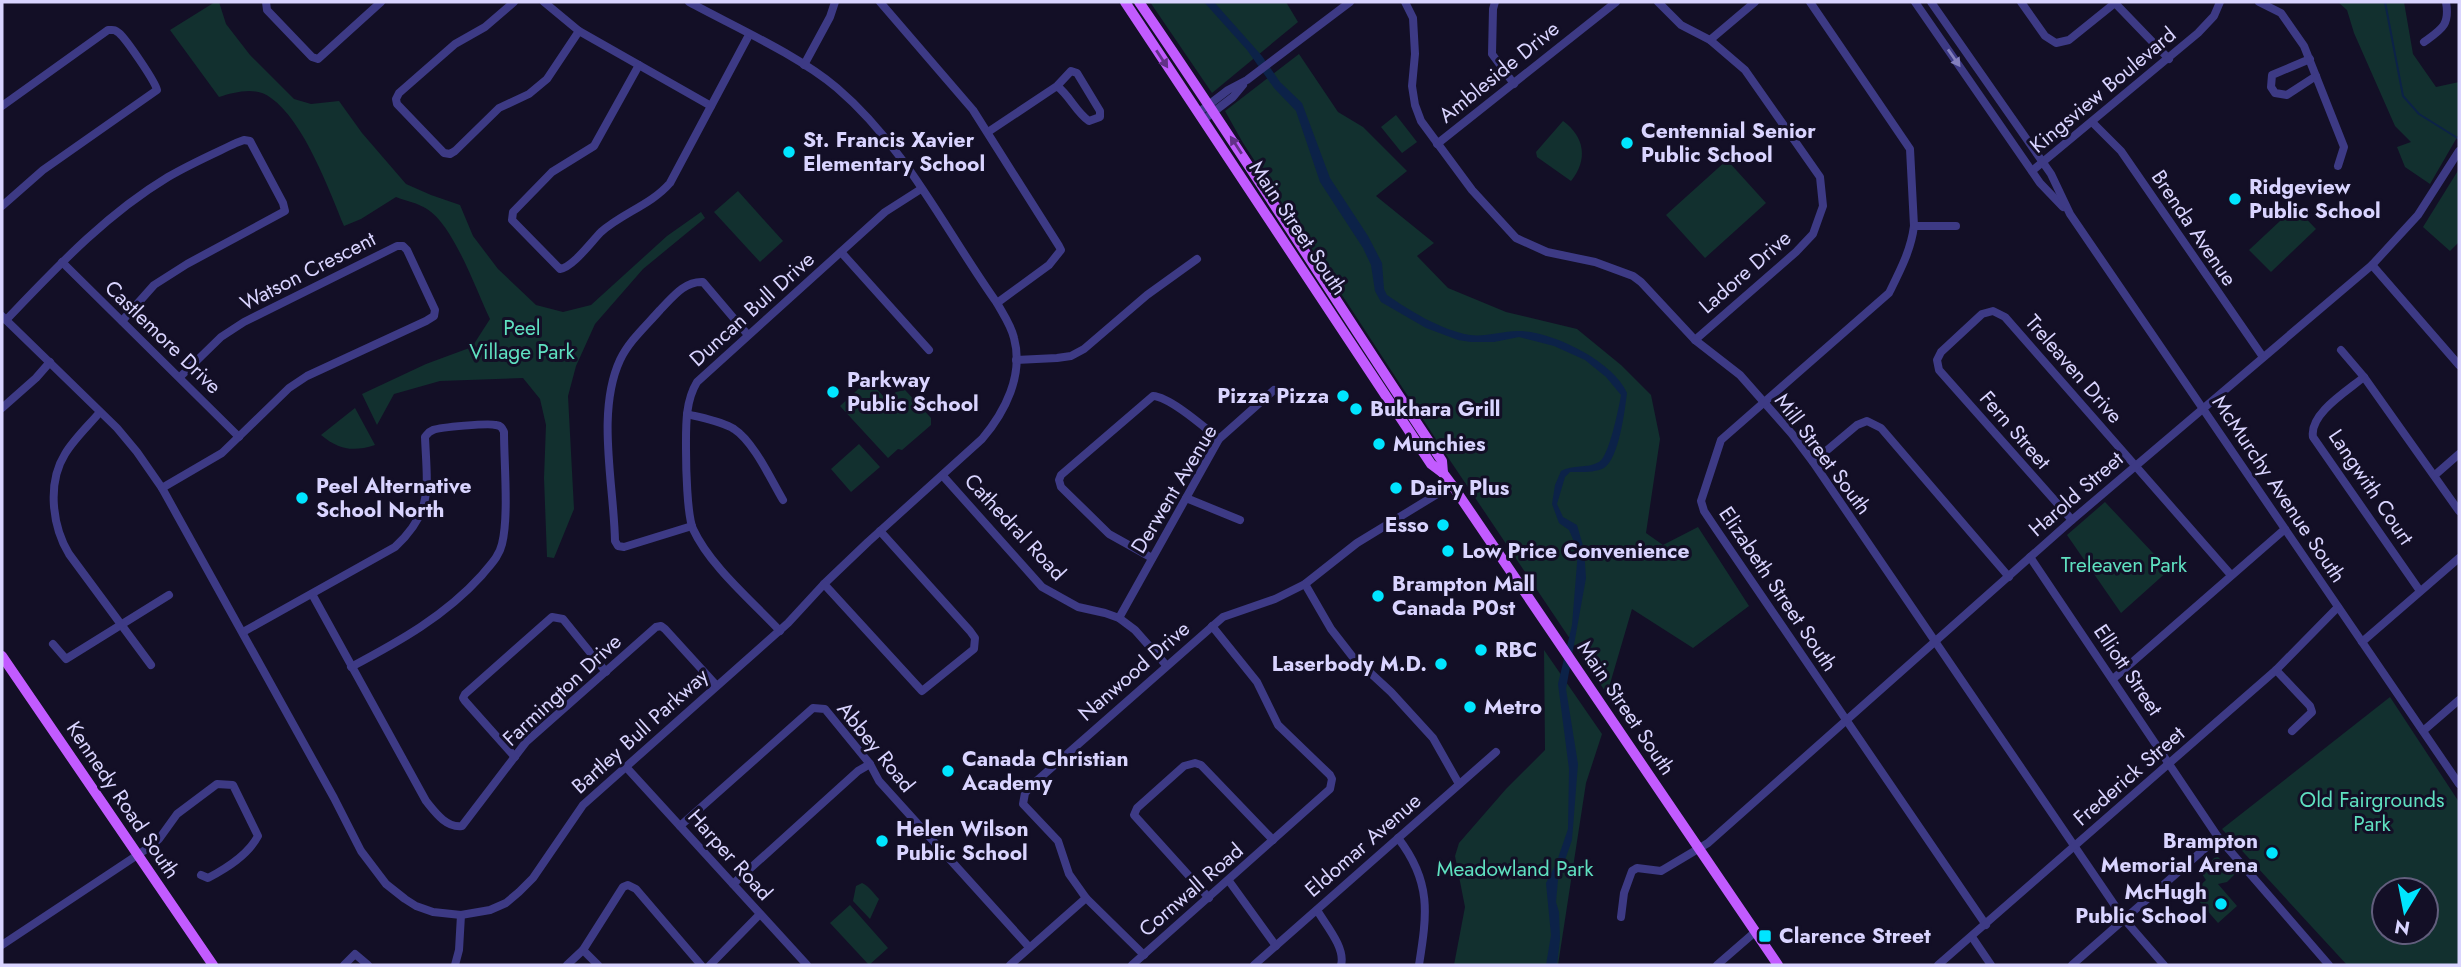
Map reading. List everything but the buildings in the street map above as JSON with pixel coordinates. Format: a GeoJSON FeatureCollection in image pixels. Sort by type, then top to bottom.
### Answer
{"type":"FeatureCollection","features":[{"type":"Feature","properties":{"kind":"main road","name":"Main Street South"},"geometry":{"type":"LineString","coordinates":[[1125,2],[1431,464],[1443,473],[1452,485],[1777,965]]}},
{"type":"Feature","properties":{"kind":"main road","name":"Main Street South"},"geometry":{"type":"LineString","coordinates":[[1139,2],[1212,108],[1442,461],[1443,473]]}},
{"type":"Feature","properties":{"kind":"main road","name":"Kennedy Road South"},"geometry":{"type":"LineString","coordinates":[[2,656],[213,965]]}},
{"type":"Feature","properties":{"kind":"street"},"geometry":{"type":"LineString","coordinates":[[266,2],[267,10],[312,57],[318,59],[381,2]]}},
{"type":"Feature","properties":{"kind":"street"},"geometry":{"type":"LineString","coordinates":[[514,2],[485,27],[455,44],[398,93],[397,104],[444,153],[450,154],[454,151],[499,108],[529,94],[547,79],[579,31]]}},
{"type":"Feature","properties":{"kind":"street"},"geometry":{"type":"LineString","coordinates":[[544,2],[579,31],[711,106]]}},
{"type":"Feature","properties":{"kind":"street","name":"Bartley Bull Parkway"},"geometry":{"type":"LineString","coordinates":[[4,318],[100,412],[137,452],[162,488],[361,851],[386,884],[416,906],[433,912],[461,915],[490,910],[506,903],[533,877],[583,805],[780,631],[824,584],[982,439],[996,422],[1010,395],[1016,360],[1014,339],[997,303],[899,153],[877,126],[835,86],[804,65],[689,2]]}},
{"type":"Feature","properties":{"kind":"street"},"geometry":{"type":"LineString","coordinates":[[804,65],[830,17],[835,2]]}},
{"type":"Feature","properties":{"kind":"street"},"geometry":{"type":"LineString","coordinates":[[880,2],[973,110],[1061,250],[1049,265],[997,303]]}},
{"type":"Feature","properties":{"kind":"street"},"geometry":{"type":"LineString","coordinates":[[1200,117],[1233,97],[1247,80],[1350,2]]}},
{"type":"Feature","properties":{"kind":"street","name":"Mill Street South"},"geometry":{"type":"LineString","coordinates":[[1405,2],[1413,18],[1415,54],[1412,86],[1415,105],[1421,121],[1472,190],[1516,238],[1547,252],[1595,262],[1633,276],[1650,290],[1695,340],[1740,375],[1813,462],[2074,848],[2124,919],[2164,965]]}},
{"type":"Feature","properties":{"kind":"street"},"geometry":{"type":"LineString","coordinates":[[1495,2],[1492,54],[1514,84]]}},
{"type":"Feature","properties":{"kind":"street","name":"Ambleside Drive"},"geometry":{"type":"LineString","coordinates":[[1437,144],[1616,2]]}},
{"type":"Feature","properties":{"kind":"street","name":"Ladore Drive"},"geometry":{"type":"LineString","coordinates":[[1658,2],[1681,24],[1710,40],[1751,77],[1820,177],[1823,206],[1813,234],[1695,340]]}},
{"type":"Feature","properties":{"kind":"street"},"geometry":{"type":"LineString","coordinates":[[1710,40],[1755,2]]}},
{"type":"Feature","properties":{"kind":"street","name":"Elizabeth Street South"},"geometry":{"type":"LineString","coordinates":[[1810,2],[1910,149],[1914,226],[1903,265],[1889,293],[1721,440],[1701,500],[1704,511],[1986,925]]}},
{"type":"Feature","properties":{"kind":"street","name":"McMurchy Avenue South"},"geometry":{"type":"LineString","coordinates":[[1915,2],[2032,171],[2070,214]]}},
{"type":"Feature","properties":{"kind":"street","name":"McMurchy Avenue South"},"geometry":{"type":"LineString","coordinates":[[1930,2],[2043,164],[2070,214],[2459,784]]}},
{"type":"Feature","properties":{"kind":"street"},"geometry":{"type":"LineString","coordinates":[[2021,2],[2045,36],[2056,43],[2069,40],[2114,3],[2169,59]]}},
{"type":"Feature","properties":{"kind":"street","name":"Kingsview Boulevard"},"geometry":{"type":"LineString","coordinates":[[2032,171],[2169,59],[2214,16],[2220,2]]}},
{"type":"Feature","properties":{"kind":"street"},"geometry":{"type":"LineString","coordinates":[[2259,2],[2281,13],[2304,46],[2344,147],[2338,166]]}},
{"type":"Feature","properties":{"kind":"street"},"geometry":{"type":"LineString","coordinates":[[2424,42],[2446,23],[2446,2]]}},
{"type":"Feature","properties":{"kind":"street"},"geometry":{"type":"LineString","coordinates":[[2,106],[108,30],[114,30],[121,35],[153,79],[157,90],[43,170],[2,206]]}},
{"type":"Feature","properties":{"kind":"street"},"geometry":{"type":"LineString","coordinates":[[639,65],[594,146],[552,172],[516,207],[511,217],[529,240],[560,269],[568,267],[603,230],[661,193],[670,183],[749,35]]}},
{"type":"Feature","properties":{"kind":"street"},"geometry":{"type":"LineString","coordinates":[[2310,59],[2272,75],[2271,87],[2275,93],[2287,94],[2316,76]]}},
{"type":"Feature","properties":{"kind":"street"},"geometry":{"type":"LineString","coordinates":[[988,132],[1057,86],[1071,71],[1077,73],[1100,111],[1100,117],[1089,121],[1083,117],[1065,92],[1057,86]]}},
{"type":"Feature","properties":{"kind":"street","name":"Brenda Avenue"},"geometry":{"type":"LineString","coordinates":[[2092,122],[2126,159],[2263,357]]}},
{"type":"Feature","properties":{"kind":"street"},"geometry":{"type":"LineString","coordinates":[[4,318],[79,244],[122,209],[168,177],[244,139],[250,141],[285,211],[154,285],[122,321]]}},
{"type":"Feature","properties":{"kind":"street","name":"Harold Street"},"geometry":{"type":"LineString","coordinates":[[1621,917],[1623,893],[1632,871],[1637,868],[1661,871],[1699,849],[2072,520],[2372,265],[2418,215],[2459,151]]}},
{"type":"Feature","properties":{"kind":"street","name":"Duncan Bull Drive"},"geometry":{"type":"LineString","coordinates":[[780,631],[723,569],[692,526],[686,459],[687,414],[692,391],[697,382],[885,212],[921,189]]}},
{"type":"Feature","properties":{"kind":"street"},"geometry":{"type":"LineString","coordinates":[[1914,226],[1956,226]]}},
{"type":"Feature","properties":{"kind":"street","name":"Watson Crescent"},"geometry":{"type":"LineString","coordinates":[[162,488],[222,453],[289,388],[307,376],[434,316],[435,310],[407,250],[403,246],[397,246],[244,322],[221,337],[180,377]]}},
{"type":"Feature","properties":{"kind":"street"},"geometry":{"type":"LineString","coordinates":[[841,252],[929,350]]}},
{"type":"Feature","properties":{"kind":"street"},"geometry":{"type":"LineString","coordinates":[[1016,360],[1071,356],[1084,349],[1147,295],[1197,259]]}},
{"type":"Feature","properties":{"kind":"street","name":"Castlemore Drive"},"geometry":{"type":"LineString","coordinates":[[62,262],[239,437]]}},
{"type":"Feature","properties":{"kind":"street"},"geometry":{"type":"LineString","coordinates":[[2372,265],[2459,365]]}},
{"type":"Feature","properties":{"kind":"street"},"geometry":{"type":"LineString","coordinates":[[692,526],[624,547],[618,546],[615,541],[608,420],[612,379],[620,358],[633,339],[676,294],[695,281],[703,282],[748,335]]}},
{"type":"Feature","properties":{"kind":"street","name":"Treleaven Drive"},"geometry":{"type":"LineString","coordinates":[[1937,360],[1941,352],[1982,314],[1993,311],[2006,317],[2231,575]]}},
{"type":"Feature","properties":{"kind":"street"},"geometry":{"type":"LineString","coordinates":[[2341,350],[2364,377],[2459,511]]}},
{"type":"Feature","properties":{"kind":"street","name":"Fern Street"},"geometry":{"type":"LineString","coordinates":[[1937,360],[1939,370],[2072,520]]}},
{"type":"Feature","properties":{"kind":"street"},"geometry":{"type":"LineString","coordinates":[[2,408],[50,362]]}},
{"type":"Feature","properties":{"kind":"street","name":"Langwith Court"},"geometry":{"type":"LineString","coordinates":[[2364,377],[2316,418],[2312,428],[2313,437],[2420,591]]}},
{"type":"Feature","properties":{"kind":"street","name":"Derwent Avenue"},"geometry":{"type":"LineString","coordinates":[[1119,618],[1219,439],[1274,390]]}},
{"type":"Feature","properties":{"kind":"street"},"geometry":{"type":"LineString","coordinates":[[1152,558],[1109,534],[1061,487],[1061,475],[1153,396],[1167,401],[1219,439]]}},
{"type":"Feature","properties":{"kind":"street"},"geometry":{"type":"LineString","coordinates":[[100,412],[65,453],[57,472],[53,506],[63,545],[151,665]]}},
{"type":"Feature","properties":{"kind":"street"},"geometry":{"type":"LineString","coordinates":[[687,414],[727,425],[740,434],[748,442],[783,500]]}},
{"type":"Feature","properties":{"kind":"street"},"geometry":{"type":"LineString","coordinates":[[1813,462],[1857,425],[1867,421],[1881,428],[2009,578]]}},
{"type":"Feature","properties":{"kind":"street"},"geometry":{"type":"LineString","coordinates":[[243,632],[395,547],[411,532],[423,511],[427,491],[425,437],[428,433],[440,429],[488,425],[502,428],[505,532],[498,557],[472,586],[435,619],[351,667]]}},
{"type":"Feature","properties":{"kind":"street"},"geometry":{"type":"LineString","coordinates":[[2435,475],[2459,454]]}},
{"type":"Feature","properties":{"kind":"street","name":"Cathedral Road"},"geometry":{"type":"LineString","coordinates":[[943,476],[1042,587],[1078,607],[1119,618],[1135,630],[1166,665]]}},
{"type":"Feature","properties":{"kind":"street","name":"Nanwood Drive"},"geometry":{"type":"LineString","coordinates":[[1144,955],[1086,898],[1069,874],[1058,841],[1026,808],[1023,799],[1033,784],[1212,626],[1231,613],[1275,599],[1305,584],[1357,542],[1452,485]]}},
{"type":"Feature","properties":{"kind":"street"},"geometry":{"type":"LineString","coordinates":[[1186,498],[1240,520]]}},
{"type":"Feature","properties":{"kind":"street"},"geometry":{"type":"LineString","coordinates":[[2113,679],[2285,529]]}},
{"type":"Feature","properties":{"kind":"street"},"geometry":{"type":"LineString","coordinates":[[824,584],[922,691],[974,649],[975,638],[970,631],[880,531]]}},
{"type":"Feature","properties":{"kind":"street","name":"Elliott Street"},"geometry":{"type":"LineString","coordinates":[[2031,557],[2218,837],[2329,965]]}},
{"type":"Feature","properties":{"kind":"street"},"geometry":{"type":"LineString","coordinates":[[2362,642],[2459,558]]}},
{"type":"Feature","properties":{"kind":"street"},"geometry":{"type":"LineString","coordinates":[[1305,584],[1331,629],[1352,656],[1391,692],[1433,738],[1459,785]]}},
{"type":"Feature","properties":{"kind":"street","name":"Farmington Drive"},"geometry":{"type":"LineString","coordinates":[[312,594],[426,802],[449,825],[462,826],[526,742],[650,632],[661,626],[716,685]]}},
{"type":"Feature","properties":{"kind":"street"},"geometry":{"type":"LineString","coordinates":[[53,644],[65,659],[169,595]]}},
{"type":"Feature","properties":{"kind":"street","name":"Frederick Street"},"geometry":{"type":"LineString","coordinates":[[1938,965],[2276,670],[2338,607]]}},
{"type":"Feature","properties":{"kind":"street"},"geometry":{"type":"LineString","coordinates":[[515,757],[465,701],[465,694],[552,617],[564,619],[606,672]]}},
{"type":"Feature","properties":{"kind":"street","name":"Cornwall Road"},"geometry":{"type":"LineString","coordinates":[[1132,965],[1330,789],[1332,779],[1278,725],[1257,682],[1212,626]]}},
{"type":"Feature","properties":{"kind":"street"},"geometry":{"type":"LineString","coordinates":[[2276,670],[2310,706],[2312,712],[2292,731]]}},
{"type":"Feature","properties":{"kind":"street"},"geometry":{"type":"LineString","coordinates":[[2423,730],[2459,701]]}},
{"type":"Feature","properties":{"kind":"street","name":"Abbey Road"},"geometry":{"type":"LineString","coordinates":[[680,826],[813,708],[825,709],[870,764],[879,781],[1029,947]]}},
{"type":"Feature","properties":{"kind":"street","name":"Eldomar Avenue"},"geometry":{"type":"LineString","coordinates":[[1254,965],[1496,752]]}},
{"type":"Feature","properties":{"kind":"street"},"geometry":{"type":"LineString","coordinates":[[1209,898],[1134,815],[1137,808],[1174,774],[1184,766],[1195,763],[1200,765],[1273,840]]}},
{"type":"Feature","properties":{"kind":"street"},"geometry":{"type":"LineString","coordinates":[[733,884],[858,771],[870,764]]}},
{"type":"Feature","properties":{"kind":"street","name":"Harper Road"},"geometry":{"type":"LineString","coordinates":[[626,767],[807,965]]}},
{"type":"Feature","properties":{"kind":"street"},"geometry":{"type":"LineString","coordinates":[[2,945],[159,839],[177,814],[217,784],[228,783],[233,785],[258,836],[253,846],[225,869],[208,878],[201,875]]}},
{"type":"Feature","properties":{"kind":"street"},"geometry":{"type":"LineString","coordinates":[[2072,965],[2218,837]]}},
{"type":"Feature","properties":{"kind":"street"},"geometry":{"type":"LineString","coordinates":[[1398,838],[1420,873],[1426,897],[1419,965]]}},
{"type":"Feature","properties":{"kind":"street"},"geometry":{"type":"LineString","coordinates":[[1229,881],[1276,946]]}},
{"type":"Feature","properties":{"kind":"street"},"geometry":{"type":"LineString","coordinates":[[567,965],[583,950],[623,887],[628,885],[636,888],[701,965]]}},
{"type":"Feature","properties":{"kind":"street"},"geometry":{"type":"LineString","coordinates":[[1010,965],[1086,898]]}},
{"type":"Feature","properties":{"kind":"street"},"geometry":{"type":"LineString","coordinates":[[1317,909],[1340,949],[1343,958],[1341,965]]}},
{"type":"Feature","properties":{"kind":"street"},"geometry":{"type":"LineString","coordinates":[[710,965],[760,914]]}},
{"type":"Feature","properties":{"kind":"street"},"geometry":{"type":"LineString","coordinates":[[455,965],[459,950],[461,915]]}},
{"type":"Feature","properties":{"kind":"street"},"geometry":{"type":"LineString","coordinates":[[1717,965],[1755,932]]}},
{"type":"Feature","properties":{"kind":"street"},"geometry":{"type":"LineString","coordinates":[[1972,937],[1992,965]]}},
{"type":"Feature","properties":{"kind":"street"},"geometry":{"type":"LineString","coordinates":[[583,950],[598,965]]}},
{"type":"Feature","properties":{"kind":"street"},"geometry":{"type":"LineString","coordinates":[[344,965],[355,954],[368,965]]}},
{"type":"Feature","properties":{"kind":"green space","name":"Peel Village Park"},"geometry":{"type":"Polygon","coordinates":[[[219,2],[226,24],[250,55],[294,99],[311,104],[339,101],[362,133],[406,184],[460,205],[473,236],[498,269],[536,305],[563,312],[591,305],[667,236],[701,212],[705,218],[643,269],[595,324],[576,366],[568,396],[574,509],[554,558],[547,557],[544,478],[546,425],[540,399],[523,378],[440,381],[394,394],[377,425],[362,394],[426,364],[472,347],[490,319],[455,244],[437,217],[427,209],[396,197],[361,219],[344,226],[305,139],[283,109],[259,92],[239,92],[219,97],[170,30],[219,2]]]}},
{"type":"Feature","properties":{"kind":"green space"},"geometry":{"type":"Polygon","coordinates":[[[1150,2],[1286,2],[1298,22],[1212,93],[1150,2]]]}},
{"type":"Feature","properties":{"kind":"green space"},"geometry":{"type":"Polygon","coordinates":[[[2338,2],[2404,2],[2413,54],[2436,87],[2459,82],[2459,134],[2430,184],[2405,167],[2397,147],[2411,142],[2395,126],[2354,33],[2347,10],[2338,2]]]}},
{"type":"Feature","properties":{"kind":"green space"},"geometry":{"type":"Polygon","coordinates":[[[1299,54],[1338,112],[1363,127],[1407,171],[1376,196],[1434,243],[1417,256],[1448,288],[1506,312],[1577,329],[1621,365],[1651,395],[1660,439],[1646,533],[1663,545],[1698,527],[1749,606],[1693,648],[1632,609],[1607,694],[1441,447],[1243,143],[1225,111],[1299,54]]]}},
{"type":"Feature","properties":{"kind":"green space"},"geometry":{"type":"Polygon","coordinates":[[[1396,115],[1417,142],[1402,153],[1381,127],[1396,115]]]}},
{"type":"Feature","properties":{"kind":"green space"},"geometry":{"type":"Polygon","coordinates":[[[1563,121],[1576,134],[1582,149],[1580,165],[1571,181],[1537,157],[1536,152],[1563,121]]]}},
{"type":"Feature","properties":{"kind":"green space"},"geometry":{"type":"Polygon","coordinates":[[[1727,160],[1766,203],[1705,258],[1666,215],[1727,160]]]}},
{"type":"Feature","properties":{"kind":"green space"},"geometry":{"type":"Polygon","coordinates":[[[2459,169],[2459,242],[2450,251],[2423,227],[2459,169]]]}},
{"type":"Feature","properties":{"kind":"green space"},"geometry":{"type":"Polygon","coordinates":[[[738,191],[783,241],[760,262],[714,212],[738,191]]]}},
{"type":"Feature","properties":{"kind":"green space"},"geometry":{"type":"Polygon","coordinates":[[[2295,207],[2316,229],[2271,272],[2249,250],[2295,207]]]}},
{"type":"Feature","properties":{"kind":"green space"},"geometry":{"type":"Polygon","coordinates":[[[868,380],[886,399],[905,390],[931,418],[931,425],[902,450],[898,449],[888,458],[840,406],[868,380]]]}},
{"type":"Feature","properties":{"kind":"green space"},"geometry":{"type":"Polygon","coordinates":[[[355,408],[375,445],[346,448],[321,435],[355,408]]]}},
{"type":"Feature","properties":{"kind":"green space"},"geometry":{"type":"Polygon","coordinates":[[[859,444],[880,467],[851,492],[831,469],[859,444]]]}},
{"type":"Feature","properties":{"kind":"green space","name":"Treleaven Park"},"geometry":{"type":"Polygon","coordinates":[[[2105,502],[2169,570],[2121,613],[2067,535],[2105,502]]]}},
{"type":"Feature","properties":{"kind":"green space","name":"Meadowland Park"},"geometry":{"type":"Polygon","coordinates":[[[1544,650],[1602,734],[1586,783],[1558,965],[1454,965],[1465,907],[1455,856],[1459,843],[1506,789],[1545,750],[1544,650]]]}},
{"type":"Feature","properties":{"kind":"green space","name":"Old Fairgrounds Park"},"geometry":{"type":"Polygon","coordinates":[[[2390,697],[2459,802],[2459,965],[2347,965],[2222,829],[2390,697]]]}},
{"type":"Feature","properties":{"kind":"green space"},"geometry":{"type":"Polygon","coordinates":[[[2218,857],[2235,874],[2227,882],[2218,884],[2237,906],[2218,923],[2192,893],[2206,880],[2202,874],[2214,858],[2218,857]]]}},
{"type":"Feature","properties":{"kind":"green space"},"geometry":{"type":"Polygon","coordinates":[[[862,883],[879,899],[870,919],[853,901],[856,886],[862,883]]]}},
{"type":"Feature","properties":{"kind":"green space"},"geometry":{"type":"Polygon","coordinates":[[[850,905],[888,948],[869,965],[830,923],[850,905]]]}},
{"type":"Feature","properties":{"kind":"water"},"geometry":{"type":"Polygon","coordinates":[[[1204,2],[1214,2],[1262,56],[1280,82],[1302,103],[1330,178],[1368,236],[1382,263],[1387,295],[1426,319],[1459,333],[1476,335],[1532,332],[1564,342],[1609,370],[1627,393],[1620,433],[1609,463],[1596,471],[1570,472],[1565,477],[1557,504],[1563,517],[1577,525],[1584,549],[1586,578],[1566,689],[1578,764],[1572,840],[1558,880],[1556,902],[1560,939],[1557,965],[1546,965],[1551,935],[1546,883],[1568,829],[1569,769],[1558,684],[1572,625],[1578,551],[1569,530],[1559,523],[1552,504],[1555,485],[1561,471],[1594,464],[1603,458],[1613,431],[1621,395],[1606,377],[1585,360],[1554,346],[1519,337],[1494,342],[1458,340],[1426,328],[1381,302],[1375,291],[1371,265],[1363,248],[1320,182],[1296,111],[1204,2]]]}},
{"type":"Feature","properties":{"kind":"waterway"},"geometry":{"type":"LineString","coordinates":[[2385,2],[2403,96],[2419,114],[2459,139]]}},
{"type":"Feature","properties":{"kind":"place","name":"Centennial Senior Public School"},"geometry":{"type":"Point","coordinates":[1627,143]}},
{"type":"Feature","properties":{"kind":"place","name":"St. Francis Xavier Elementary School"},"geometry":{"type":"Point","coordinates":[789,152]}},
{"type":"Feature","properties":{"kind":"place","name":"Ridgeview Public School"},"geometry":{"type":"Point","coordinates":[2235,199]}},
{"type":"Feature","properties":{"kind":"place","name":"Parkway Public School"},"geometry":{"type":"Point","coordinates":[833,392]}},
{"type":"Feature","properties":{"kind":"place","name":"Pizza Pizza"},"geometry":{"type":"Point","coordinates":[1343,396]}},
{"type":"Feature","properties":{"kind":"place","name":"Bukhara Grill"},"geometry":{"type":"Point","coordinates":[1356,409]}},
{"type":"Feature","properties":{"kind":"place","name":"Munchies"},"geometry":{"type":"Point","coordinates":[1379,444]}},
{"type":"Feature","properties":{"kind":"place","name":"Dairy Plus"},"geometry":{"type":"Point","coordinates":[1396,488]}},
{"type":"Feature","properties":{"kind":"place","name":"Peel Alternative School North"},"geometry":{"type":"Point","coordinates":[302,498]}},
{"type":"Feature","properties":{"kind":"place","name":"Esso"},"geometry":{"type":"Point","coordinates":[1443,525]}},
{"type":"Feature","properties":{"kind":"place","name":"Low Price Convenience"},"geometry":{"type":"Point","coordinates":[1448,551]}},
{"type":"Feature","properties":{"kind":"place","name":"Brampton Mall Canada P0st"},"geometry":{"type":"Point","coordinates":[1378,596]}},
{"type":"Feature","properties":{"kind":"place","name":"RBC"},"geometry":{"type":"Point","coordinates":[1481,650]}},
{"type":"Feature","properties":{"kind":"place","name":"Laserbody M.D."},"geometry":{"type":"Point","coordinates":[1441,664]}},
{"type":"Feature","properties":{"kind":"place","name":"Metro"},"geometry":{"type":"Point","coordinates":[1470,707]}},
{"type":"Feature","properties":{"kind":"place","name":"Canada Christian Academy"},"geometry":{"type":"Point","coordinates":[948,771]}},
{"type":"Feature","properties":{"kind":"place","name":"Helen Wilson Public School"},"geometry":{"type":"Point","coordinates":[882,841]}},
{"type":"Feature","properties":{"kind":"place","name":"Brampton Memorial Arena"},"geometry":{"type":"Point","coordinates":[2272,853]}},
{"type":"Feature","properties":{"kind":"place","name":"McHugh Public School"},"geometry":{"type":"Point","coordinates":[2221,904]}},
{"type":"Feature","properties":{"kind":"place","name":"Clarence Street"},"geometry":{"type":"Point","coordinates":[1765,936]}}]}
